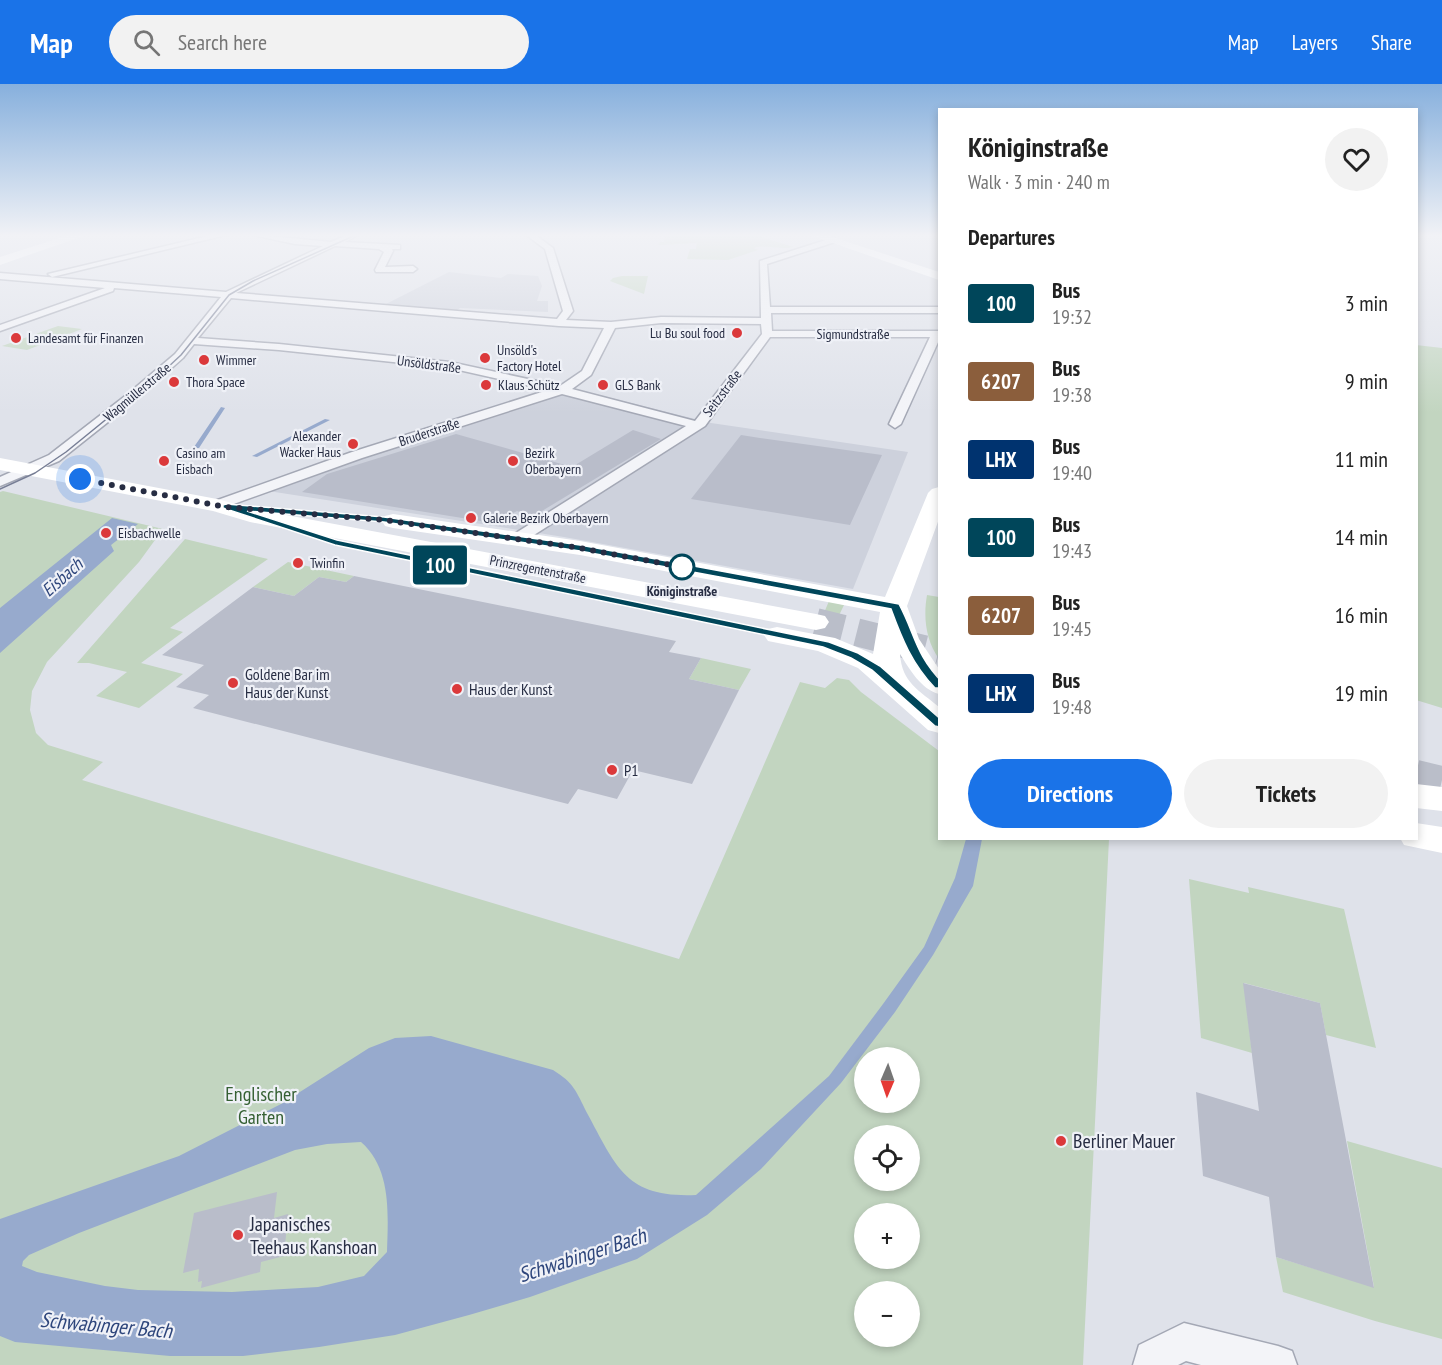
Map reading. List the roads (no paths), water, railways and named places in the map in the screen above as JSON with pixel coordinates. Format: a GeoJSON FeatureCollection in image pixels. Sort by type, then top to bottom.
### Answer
{"type":"FeatureCollection","features":[{"type":"Feature","properties":{"kind":"main road","name":"Prinzregentenstraße"},"geometry":{"type":"LineString","coordinates":[[0,464],[262,513],[492,546],[821,625]]}},
{"type":"Feature","properties":{"kind":"main road"},"geometry":{"type":"LineString","coordinates":[[897,687],[887,668],[895,624],[938,496]]}},
{"type":"Feature","properties":{"kind":"main road"},"geometry":{"type":"LineString","coordinates":[[262,513],[384,520],[580,548],[895,624],[918,660],[938,684]]}},
{"type":"Feature","properties":{"kind":"main road"},"geometry":{"type":"LineString","coordinates":[[262,513],[335,543],[821,625],[895,624]]}},
{"type":"Feature","properties":{"kind":"main road"},"geometry":{"type":"LineString","coordinates":[[821,625],[938,722]]}},
{"type":"Feature","properties":{"kind":"main road"},"geometry":{"type":"LineString","coordinates":[[1418,796],[1442,799]]}},
{"type":"Feature","properties":{"kind":"main road"},"geometry":{"type":"LineString","coordinates":[[1418,814],[1442,817]]}},
{"type":"Feature","properties":{"kind":"main road"},"geometry":{"type":"LineString","coordinates":[[1418,836],[1442,840]]}},
{"type":"Feature","properties":{"kind":"street"},"geometry":{"type":"LineString","coordinates":[[0,328],[96,294]]}},
{"type":"Feature","properties":{"kind":"street"},"geometry":{"type":"LineString","coordinates":[[212,294],[559,323],[611,325],[649,320],[765,322],[938,310]]}},
{"type":"Feature","properties":{"kind":"street"},"geometry":{"type":"LineString","coordinates":[[559,323],[568,311],[561,294]]}},
{"type":"Feature","properties":{"kind":"street"},"geometry":{"type":"LineString","coordinates":[[764,294],[765,322]]}},
{"type":"Feature","properties":{"kind":"street","name":"Wagmüllerstraße"},"geometry":{"type":"LineString","coordinates":[[0,482],[54,458],[120,407],[163,371],[191,341],[227,295]]}},
{"type":"Feature","properties":{"kind":"street","name":"Sigmundstraße"},"geometry":{"type":"LineString","coordinates":[[765,322],[938,334]]}},
{"type":"Feature","properties":{"kind":"street","name":"Seitzstraße"},"geometry":{"type":"LineString","coordinates":[[517,539],[697,425],[765,322]]}},
{"type":"Feature","properties":{"kind":"street","name":"Bruderstraße"},"geometry":{"type":"LineString","coordinates":[[221,506],[357,455],[562,390],[587,373],[611,325]]}},
{"type":"Feature","properties":{"kind":"street"},"geometry":{"type":"LineString","coordinates":[[895,423],[934,339],[938,335]]}},
{"type":"Feature","properties":{"kind":"street","name":"Unsöldstraße"},"geometry":{"type":"LineString","coordinates":[[191,341],[279,347],[450,365],[562,390],[697,425]]}},
{"type":"Feature","properties":{"kind":"street"},"geometry":{"type":"LineString","coordinates":[[1152,1362],[1184,1342],[1278,1365]]}},
{"type":"Feature","properties":{"kind":"water","name":"Eisbach"},"geometry":{"type":"Polygon","coordinates":[[[112,518],[138,524],[111,545],[114,551],[0,653],[0,608],[112,518]]]}},
{"type":"Feature","properties":{"kind":"water","name":"Schwabinger Bach"},"geometry":{"type":"Polygon","coordinates":[[[966,840],[982,840],[973,886],[933,955],[895,1012],[868,1047],[854,1047],[854,1066],[841,1083],[761,1169],[707,1215],[637,1259],[530,1297],[469,1315],[395,1335],[319,1347],[243,1356],[170,1356],[15,1342],[0,1336],[0,1219],[179,1156],[281,1104],[369,1048],[395,1038],[431,1036],[553,1070],[574,1088],[607,1149],[626,1176],[654,1191],[672,1195],[696,1195],[829,1076],[924,947],[955,878],[966,840]],[[361,1142],[327,1144],[295,1150],[79,1233],[29,1255],[23,1261],[22,1266],[37,1272],[105,1286],[138,1290],[232,1292],[318,1287],[364,1276],[387,1252],[388,1223],[383,1179],[371,1153],[361,1142]]]}},
{"type":"Feature","properties":{"kind":"waterway"},"geometry":{"type":"LineString","coordinates":[[197,447],[223,408]]}},
{"type":"Feature","properties":{"kind":"waterway"},"geometry":{"type":"LineString","coordinates":[[255,456],[327,420]]}},
{"type":"Feature","properties":{"kind":"tunnel"},"geometry":{"type":"LineString","coordinates":[[816,622],[938,653]]}},
{"type":"Feature","properties":{"kind":"tunnel"},"geometry":{"type":"LineString","coordinates":[[1418,774],[1442,780]]}},
{"type":"Feature","properties":{"kind":"tram line"},"geometry":{"type":"LineString","coordinates":[[0,489],[35,473],[66,452],[152,382],[181,355],[231,294]]}},
{"type":"Feature","properties":{"kind":"place","name":"Lu Bu soul food"},"geometry":{"type":"Point","coordinates":[737,333]}},
{"type":"Feature","properties":{"kind":"place","name":"Landesamt für Finanzen"},"geometry":{"type":"Point","coordinates":[16,338]}},
{"type":"Feature","properties":{"kind":"place","name":"Unsöld's Factory Hotel"},"geometry":{"type":"Point","coordinates":[485,358]}},
{"type":"Feature","properties":{"kind":"place","name":"Wimmer"},"geometry":{"type":"Point","coordinates":[204,360]}},
{"type":"Feature","properties":{"kind":"place","name":"Thora Space"},"geometry":{"type":"Point","coordinates":[174,382]}},
{"type":"Feature","properties":{"kind":"place","name":"Klaus Schütz"},"geometry":{"type":"Point","coordinates":[486,385]}},
{"type":"Feature","properties":{"kind":"place","name":"GLS Bank"},"geometry":{"type":"Point","coordinates":[603,385]}},
{"type":"Feature","properties":{"kind":"place","name":"Alexander Wacker Haus"},"geometry":{"type":"Point","coordinates":[353,444]}},
{"type":"Feature","properties":{"kind":"place","name":"Casino am Eisbach"},"geometry":{"type":"Point","coordinates":[164,461]}},
{"type":"Feature","properties":{"kind":"place","name":"Bezirk Oberbayern"},"geometry":{"type":"Point","coordinates":[513,461]}},
{"type":"Feature","properties":{"kind":"place","name":"Galerie Bezirk Oberbayern"},"geometry":{"type":"Point","coordinates":[471,518]}},
{"type":"Feature","properties":{"kind":"place","name":"Eisbachwelle"},"geometry":{"type":"Point","coordinates":[106,533]}},
{"type":"Feature","properties":{"kind":"place","name":"Twinfin"},"geometry":{"type":"Point","coordinates":[298,563]}},
{"type":"Feature","properties":{"kind":"place","name":"Königinstraße"},"geometry":{"type":"Point","coordinates":[682,567]}},
{"type":"Feature","properties":{"kind":"place","name":"Goldene Bar im Haus der Kunst"},"geometry":{"type":"Point","coordinates":[233,683]}},
{"type":"Feature","properties":{"kind":"place","name":"Haus der Kunst"},"geometry":{"type":"Point","coordinates":[457,689]}},
{"type":"Feature","properties":{"kind":"place","name":"P1"},"geometry":{"type":"Point","coordinates":[612,770]}},
{"type":"Feature","properties":{"kind":"place","name":"Berliner Mauer"},"geometry":{"type":"Point","coordinates":[1061,1141]}},
{"type":"Feature","properties":{"kind":"place","name":"Japanisches Teehaus Kanshoan"},"geometry":{"type":"Point","coordinates":[238,1235]}},
{"type":"Feature","properties":{"kind":"park label","name":"Englischer Garten"},"geometry":{"type":"Point","coordinates":[261,1106]}}]}
